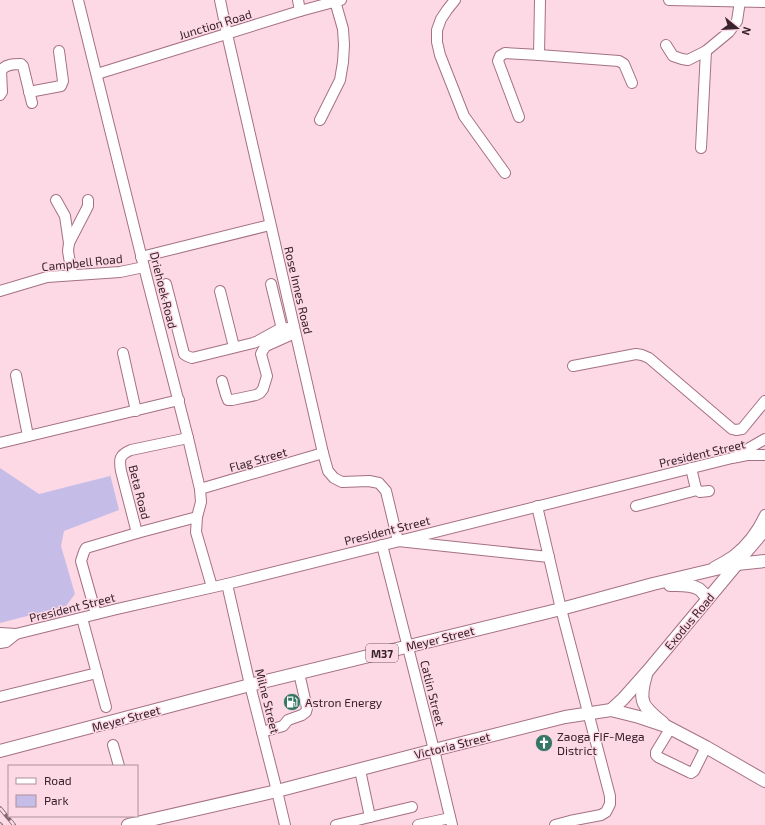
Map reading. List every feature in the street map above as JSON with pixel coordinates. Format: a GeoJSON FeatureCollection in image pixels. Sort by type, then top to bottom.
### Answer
{"type":"FeatureCollection","features":[{"type":"Feature","properties":{"kind":"main road","name":"Meyer Street"},"geometry":{"type":"LineString","coordinates":[[0,751],[250,685],[561,609],[653,584],[737,564],[765,561]]}},
{"type":"Feature","properties":{"kind":"main road","name":"Exodus Road"},"geometry":{"type":"LineString","coordinates":[[611,710],[623,699],[737,564]]}},
{"type":"Feature","properties":{"kind":"main road"},"geometry":{"type":"LineString","coordinates":[[653,584],[683,584],[699,589],[708,598]]}},
{"type":"Feature","properties":{"kind":"main road"},"geometry":{"type":"LineString","coordinates":[[646,672],[642,687],[642,700],[654,716],[668,727]]}},
{"type":"Feature","properties":{"kind":"main road","name":"Victoria Street"},"geometry":{"type":"LineString","coordinates":[[132,822],[277,791],[565,717],[611,710],[640,717],[668,727],[765,781]]}},
{"type":"Feature","properties":{"kind":"street","name":"Driehoek Road"},"geometry":{"type":"LineString","coordinates":[[78,0],[200,489],[201,502],[197,517],[196,532],[212,587]]}},
{"type":"Feature","properties":{"kind":"street","name":"Rose Innes Road"},"geometry":{"type":"LineString","coordinates":[[220,0],[294,330],[328,471],[334,478],[342,482],[369,481],[380,483],[386,491],[398,541]]}},
{"type":"Feature","properties":{"kind":"street"},"geometry":{"type":"LineString","coordinates":[[298,0],[300,11]]}},
{"type":"Feature","properties":{"kind":"street"},"geometry":{"type":"LineString","coordinates":[[455,0],[444,14],[437,30],[437,42],[440,55],[464,116],[505,173]]}},
{"type":"Feature","properties":{"kind":"street"},"geometry":{"type":"LineString","coordinates":[[539,55],[540,0]]}},
{"type":"Feature","properties":{"kind":"street"},"geometry":{"type":"LineString","coordinates":[[669,0],[765,2]]}},
{"type":"Feature","properties":{"kind":"street","name":"Junction Road"},"geometry":{"type":"LineString","coordinates":[[97,74],[300,11],[338,1]]}},
{"type":"Feature","properties":{"kind":"street"},"geometry":{"type":"LineString","coordinates":[[320,120],[340,80],[343,62],[343,28],[338,1]]}},
{"type":"Feature","properties":{"kind":"street"},"geometry":{"type":"LineString","coordinates":[[666,45],[673,56],[688,60],[706,51],[729,32],[737,21],[740,1]]}},
{"type":"Feature","properties":{"kind":"street"},"geometry":{"type":"LineString","coordinates":[[29,92],[61,86],[63,81],[59,51]]}},
{"type":"Feature","properties":{"kind":"street"},"geometry":{"type":"LineString","coordinates":[[701,148],[706,51]]}},
{"type":"Feature","properties":{"kind":"street"},"geometry":{"type":"LineString","coordinates":[[519,117],[498,61],[500,56],[505,53],[619,61],[624,64],[632,83]]}},
{"type":"Feature","properties":{"kind":"street"},"geometry":{"type":"LineString","coordinates":[[0,95],[2,92],[1,71],[3,68],[5,66],[21,64],[23,66],[32,103]]}},
{"type":"Feature","properties":{"kind":"street"},"geometry":{"type":"LineString","coordinates":[[56,200],[65,216],[72,275]]}},
{"type":"Feature","properties":{"kind":"street"},"geometry":{"type":"LineString","coordinates":[[69,243],[86,212],[88,200]]}},
{"type":"Feature","properties":{"kind":"street","name":"Campbell Road"},"geometry":{"type":"LineString","coordinates":[[0,290],[47,278],[120,272],[143,262],[270,225]]}},
{"type":"Feature","properties":{"kind":"street"},"geometry":{"type":"LineString","coordinates":[[166,284],[184,354],[192,358],[258,341],[278,330],[294,330]]}},
{"type":"Feature","properties":{"kind":"street"},"geometry":{"type":"LineString","coordinates":[[271,284],[282,329]]}},
{"type":"Feature","properties":{"kind":"street"},"geometry":{"type":"LineString","coordinates":[[220,290],[234,347]]}},
{"type":"Feature","properties":{"kind":"street"},"geometry":{"type":"LineString","coordinates":[[222,381],[228,400],[244,398],[260,393],[263,389],[267,376],[261,354],[263,350],[266,346],[294,330]]}},
{"type":"Feature","properties":{"kind":"street"},"geometry":{"type":"LineString","coordinates":[[123,353],[136,410]]}},
{"type":"Feature","properties":{"kind":"street"},"geometry":{"type":"LineString","coordinates":[[573,366],[636,354],[642,355],[649,358],[732,429],[736,430],[742,429],[765,401]]}},
{"type":"Feature","properties":{"kind":"street"},"geometry":{"type":"LineString","coordinates":[[16,375],[28,436]]}},
{"type":"Feature","properties":{"kind":"street"},"geometry":{"type":"LineString","coordinates":[[0,443],[178,400]]}},
{"type":"Feature","properties":{"kind":"street","name":"Beta Road"},"geometry":{"type":"LineString","coordinates":[[137,533],[119,462],[121,456],[131,450],[188,438]]}},
{"type":"Feature","properties":{"kind":"street"},"geometry":{"type":"LineString","coordinates":[[732,458],[765,439]]}},
{"type":"Feature","properties":{"kind":"street","name":"Flag Street"},"geometry":{"type":"LineString","coordinates":[[200,489],[323,453]]}},
{"type":"Feature","properties":{"kind":"street","name":"President Street"},"geometry":{"type":"LineString","coordinates":[[0,633],[16,634],[227,584],[732,458],[747,455],[765,455]]}},
{"type":"Feature","properties":{"kind":"street"},"geometry":{"type":"LineString","coordinates":[[688,469],[696,488],[694,491]]}},
{"type":"Feature","properties":{"kind":"street"},"geometry":{"type":"LineString","coordinates":[[636,506],[694,491],[709,491]]}},
{"type":"Feature","properties":{"kind":"street"},"geometry":{"type":"LineString","coordinates":[[537,506],[561,609],[610,796],[610,804],[606,812],[601,815],[571,823],[554,825]]}},
{"type":"Feature","properties":{"kind":"street"},"geometry":{"type":"LineString","coordinates":[[707,572],[734,555],[754,534],[765,515]]}},
{"type":"Feature","properties":{"kind":"street"},"geometry":{"type":"LineString","coordinates":[[96,614],[81,561],[86,548],[197,517]]}},
{"type":"Feature","properties":{"kind":"street","name":"Exodus Road"},"geometry":{"type":"LineString","coordinates":[[737,564],[765,531]]}},
{"type":"Feature","properties":{"kind":"street"},"geometry":{"type":"LineString","coordinates":[[398,541],[549,557]]}},
{"type":"Feature","properties":{"kind":"street","name":"Catlin Street"},"geometry":{"type":"LineString","coordinates":[[382,545],[451,821]]}},
{"type":"Feature","properties":{"kind":"street","name":"Milne Street"},"geometry":{"type":"LineString","coordinates":[[227,584],[250,685],[285,825]]}},
{"type":"Feature","properties":{"kind":"street"},"geometry":{"type":"LineString","coordinates":[[82,618],[106,707]]}},
{"type":"Feature","properties":{"kind":"street","name":"President Street"},"geometry":{"type":"LineString","coordinates":[[0,643],[6,642],[16,634]]}},
{"type":"Feature","properties":{"kind":"street"},"geometry":{"type":"LineString","coordinates":[[0,697],[97,672]]}},
{"type":"Feature","properties":{"kind":"street"},"geometry":{"type":"LineString","coordinates":[[262,732],[283,726],[288,720],[306,712],[307,708],[299,673]]}},
{"type":"Feature","properties":{"kind":"street"},"geometry":{"type":"LineString","coordinates":[[668,727],[656,752],[658,757],[691,773],[694,771],[706,747]]}},
{"type":"Feature","properties":{"kind":"street"},"geometry":{"type":"LineString","coordinates":[[114,745],[119,765]]}},
{"type":"Feature","properties":{"kind":"street"},"geometry":{"type":"LineString","coordinates":[[360,770],[370,817]]}},
{"type":"Feature","properties":{"kind":"street"},"geometry":{"type":"LineString","coordinates":[[336,825],[412,807]]}},
{"type":"Feature","properties":{"kind":"street"},"geometry":{"type":"LineString","coordinates":[[418,825],[451,821]]}},
{"type":"Feature","properties":{"kind":"green space"},"geometry":{"type":"Polygon","coordinates":[[[0,468],[39,494],[110,476],[110,474],[119,510],[64,531],[61,546],[75,594],[66,606],[0,623],[0,468]]]}},
{"type":"Feature","properties":{"kind":"railway"},"geometry":{"type":"LineString","coordinates":[[0,808],[14,825]]}},
{"type":"Feature","properties":{"kind":"place","name":"Astron Energy"},"geometry":{"type":"Point","coordinates":[292,702]}},
{"type":"Feature","properties":{"kind":"place","name":"Zaoga FIF-Mega District"},"geometry":{"type":"Point","coordinates":[544,743]}}]}
